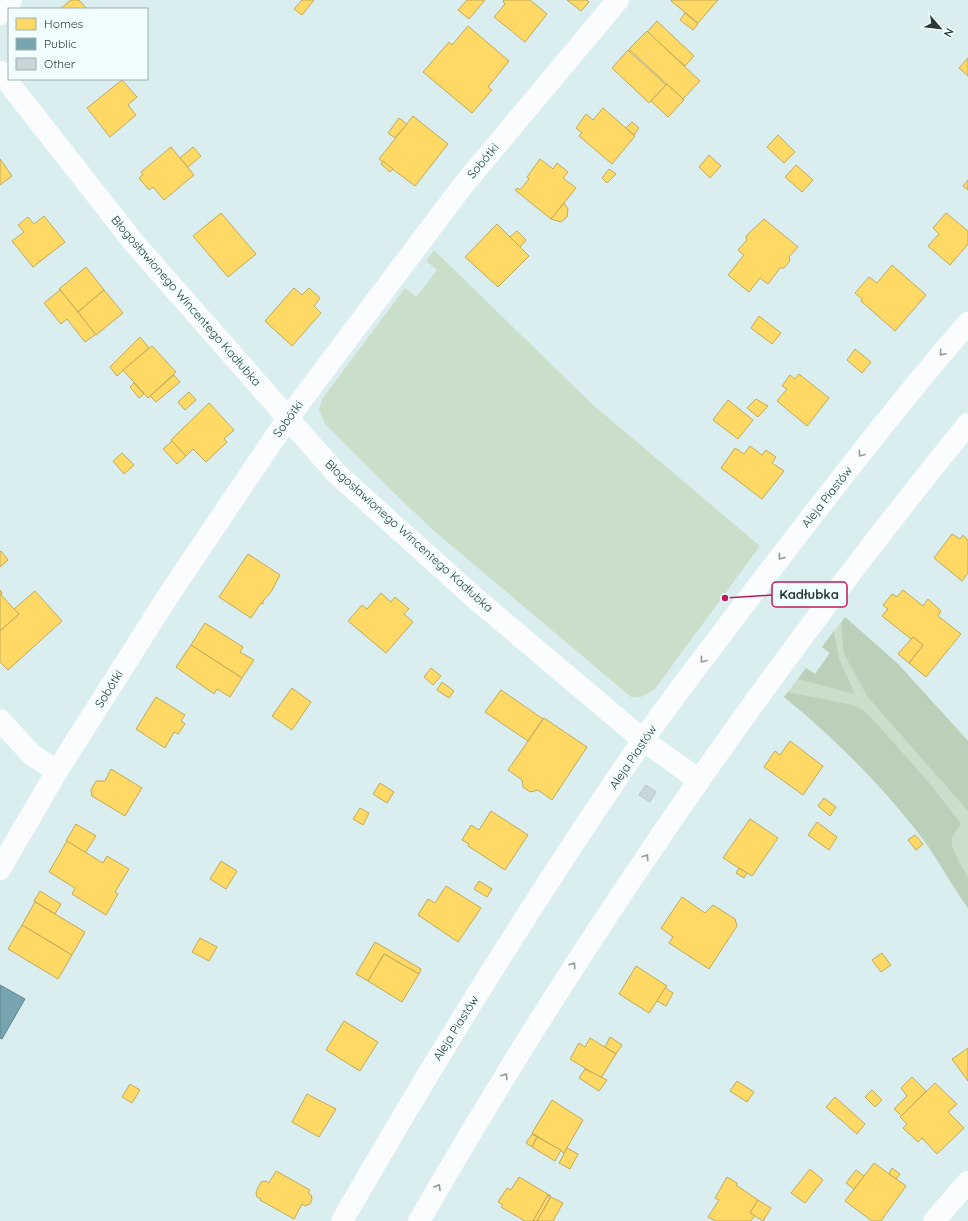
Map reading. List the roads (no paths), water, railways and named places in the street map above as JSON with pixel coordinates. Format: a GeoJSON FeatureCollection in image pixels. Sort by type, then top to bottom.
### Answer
{"type":"FeatureCollection","features":[{"type":"Feature","properties":{"kind":"street"},"geometry":{"type":"LineString","coordinates":[[0,14],[11,0]]}},
{"type":"Feature","properties":{"kind":"street","name":"Sobótki"},"geometry":{"type":"LineString","coordinates":[[0,869],[57,771],[168,596],[288,418],[464,184],[618,0]]}},
{"type":"Feature","properties":{"kind":"street","name":"Błogosławionego Wincentego Kadłubka"},"geometry":{"type":"LineString","coordinates":[[0,72],[135,244],[343,479],[476,599],[643,740],[698,780]]}},
{"type":"Feature","properties":{"kind":"street","name":"Aleja Piastów"},"geometry":{"type":"LineString","coordinates":[[342,1221],[404,1112],[502,953],[643,740],[814,514],[923,375],[968,323]]}},
{"type":"Feature","properties":{"kind":"street"},"geometry":{"type":"LineString","coordinates":[[418,1221],[474,1125],[562,982],[698,780],[794,646],[901,507],[968,424]]}},
{"type":"Feature","properties":{"kind":"street"},"geometry":{"type":"LineString","coordinates":[[0,720],[32,756],[57,771]]}},
{"type":"Feature","properties":{"kind":"street"},"geometry":{"type":"LineString","coordinates":[[934,1221],[968,1182]]}},
{"type":"Feature","properties":{"kind":"place","name":"Kadłubka"},"geometry":{"type":"Point","coordinates":[725,598]}}]}
